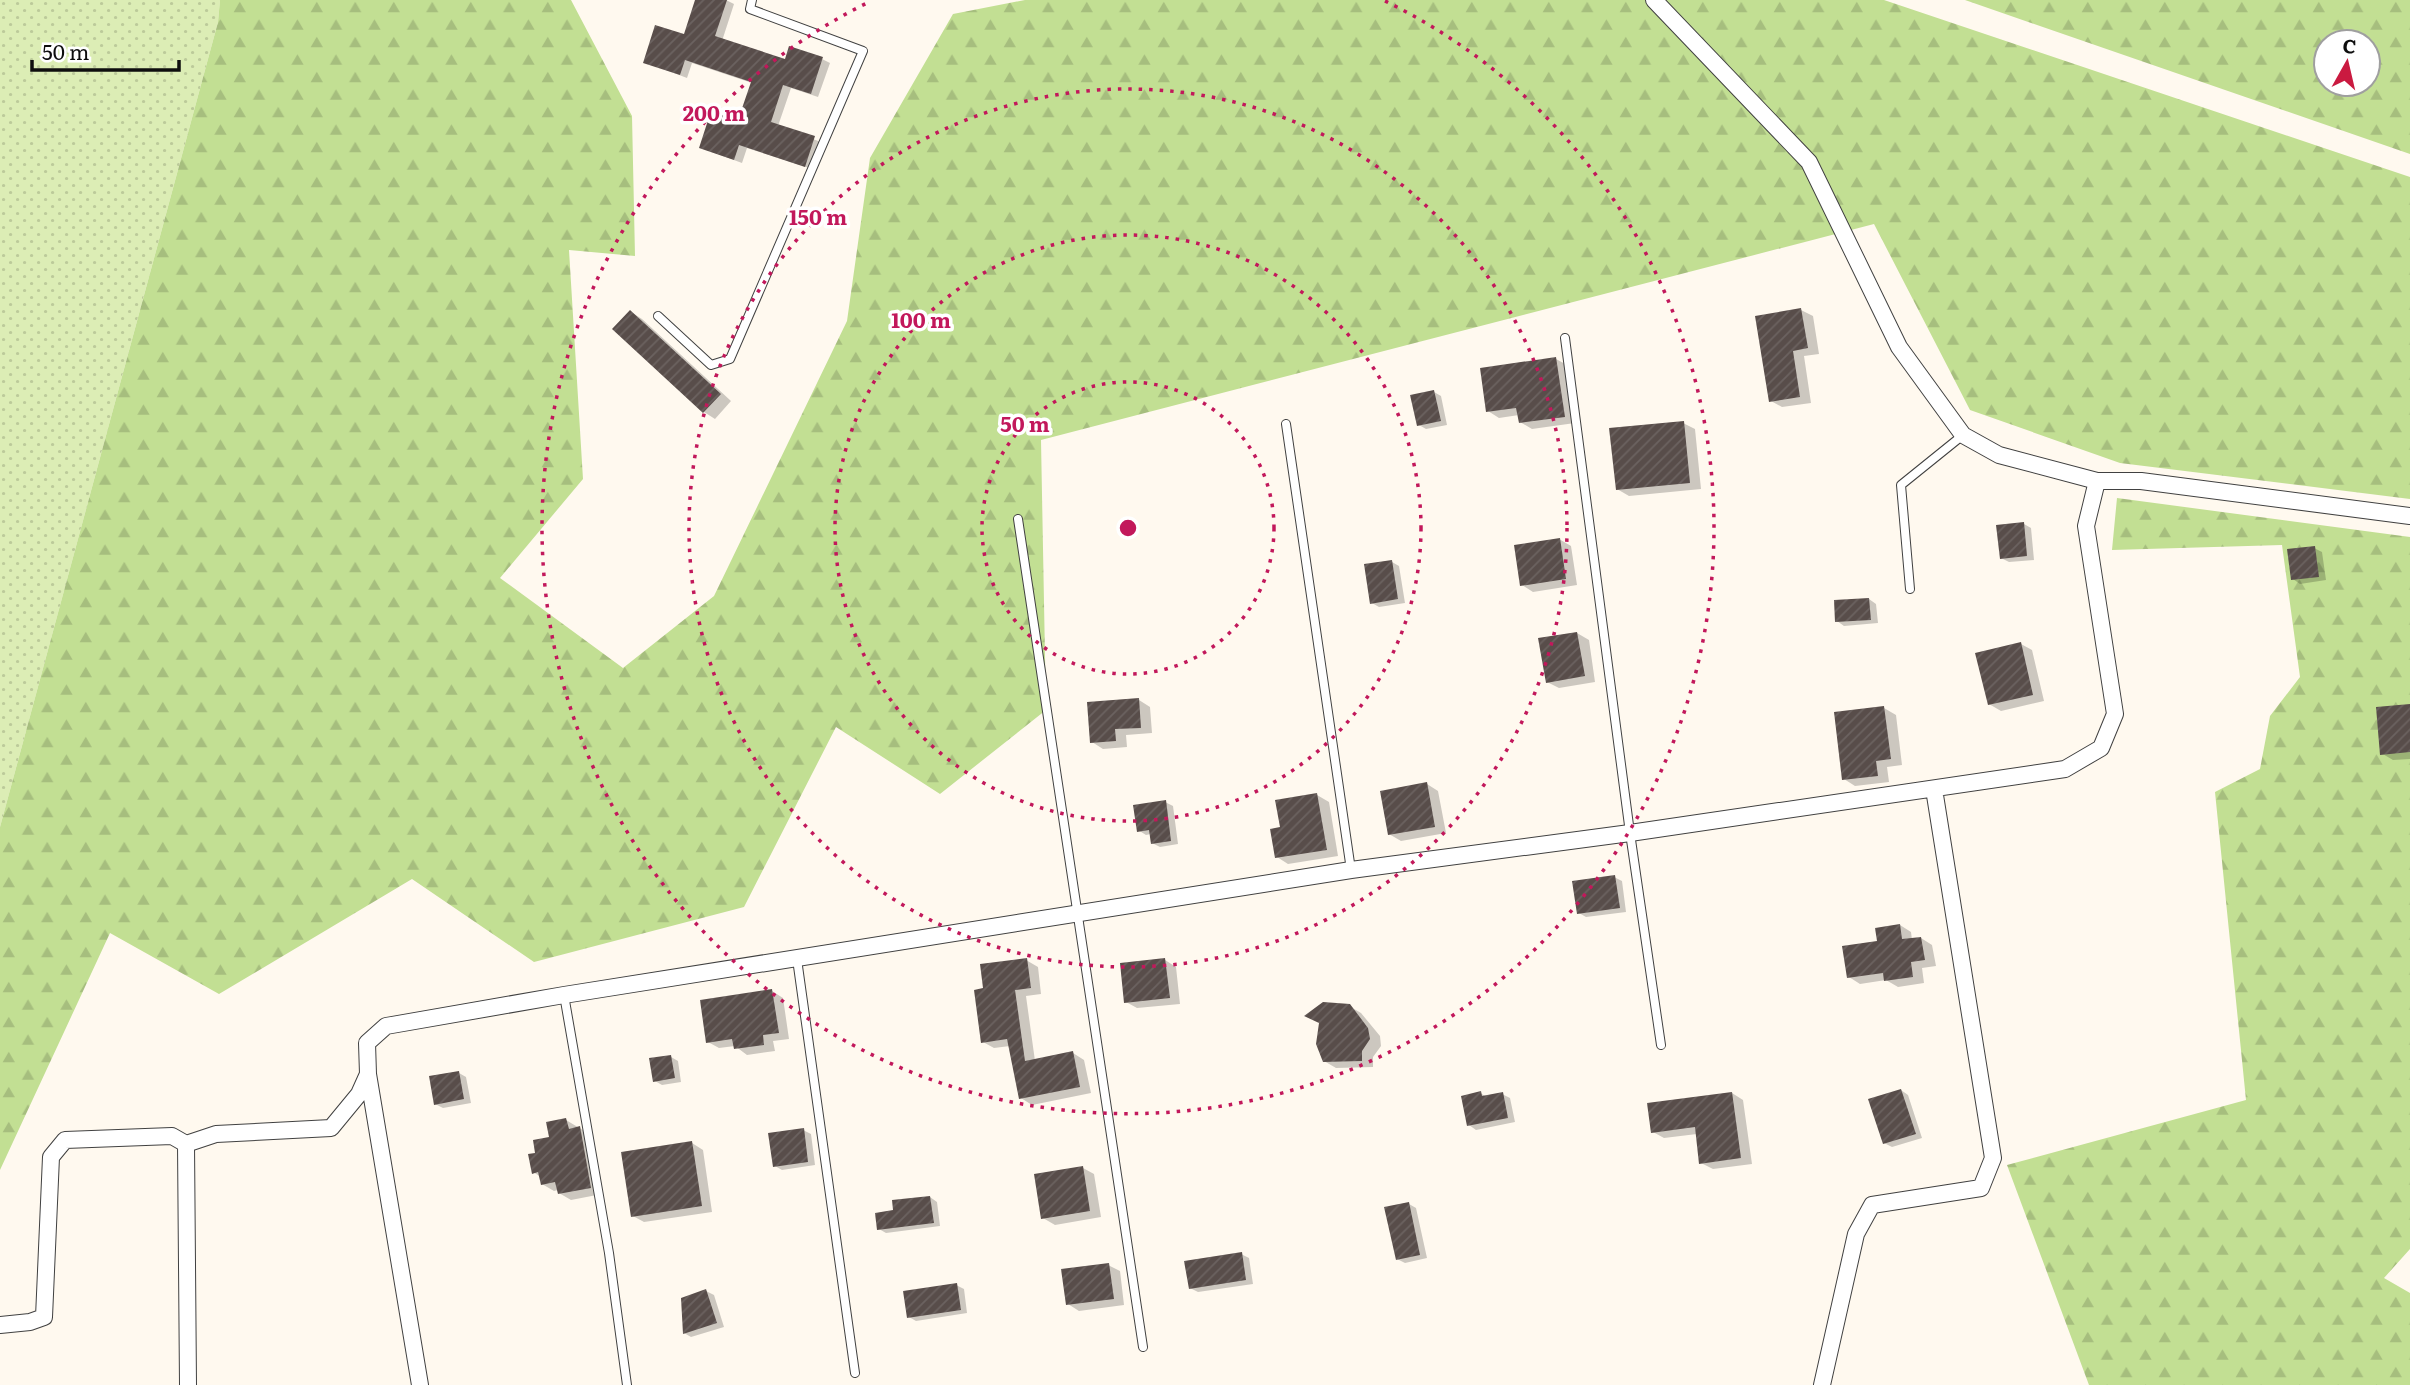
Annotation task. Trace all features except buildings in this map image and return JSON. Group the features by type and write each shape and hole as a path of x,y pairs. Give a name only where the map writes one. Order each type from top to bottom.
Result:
{"street":[{"path":"1654,0 1809,162 1899,347 1963,435 1999,455 2097,481 2141,481 2410,516"},
{"path":"420,1385 368,1074 367,1043 386,1026 564,995 1352,870 1630,833 2065,769 2101,748 2115,715 2086,526 2097,481"},
{"path":"1822,1385 1856,1234 1872,1205 1980,1188 1993,1157 1934,789"},
{"path":"0,1325 30,1322 44,1317 51,1157 65,1140 172,1136 186,1144 216,1134 331,1128 359,1094 368,1074"},
{"path":"186,1144 188,1385"}],"lane":[{"path":"659,316 712,365 730,359 863,51 750,9 752,0"},
{"path":"1565,338 1630,833 1661,1045"},
{"path":"1286,424 1352,870"},
{"path":"1910,589 1901,485 1963,435"},
{"path":"1018,519 1143,1347"},
{"path":"797,959 855,1373"},
{"path":"564,995 609,1253 627,1385"}],"green space":[{"path":"0,0 220,0 218,22 0,827"},
{"path":"220,0 571,0 632,116 635,256 569,250 583,479 500,578 623,668 714,596 847,321 870,158 953,14 1025,0 1884,0 2410,177 2410,499 2120,463 1970,410 1874,224 1041,440 1046,710 940,794 836,727 744,907 534,962 412,879 219,994 110,933 0,1170 0,827 218,22"},
{"path":"1965,0 2410,0 2410,154"},
{"path":"2117,498 2410,537 2410,1249 2384,1278 2410,1293 2410,1385 2089,1385 2007,1165 2246,1100 2215,792 2260,769 2270,716 2300,677 2282,545 2112,550"}]}
